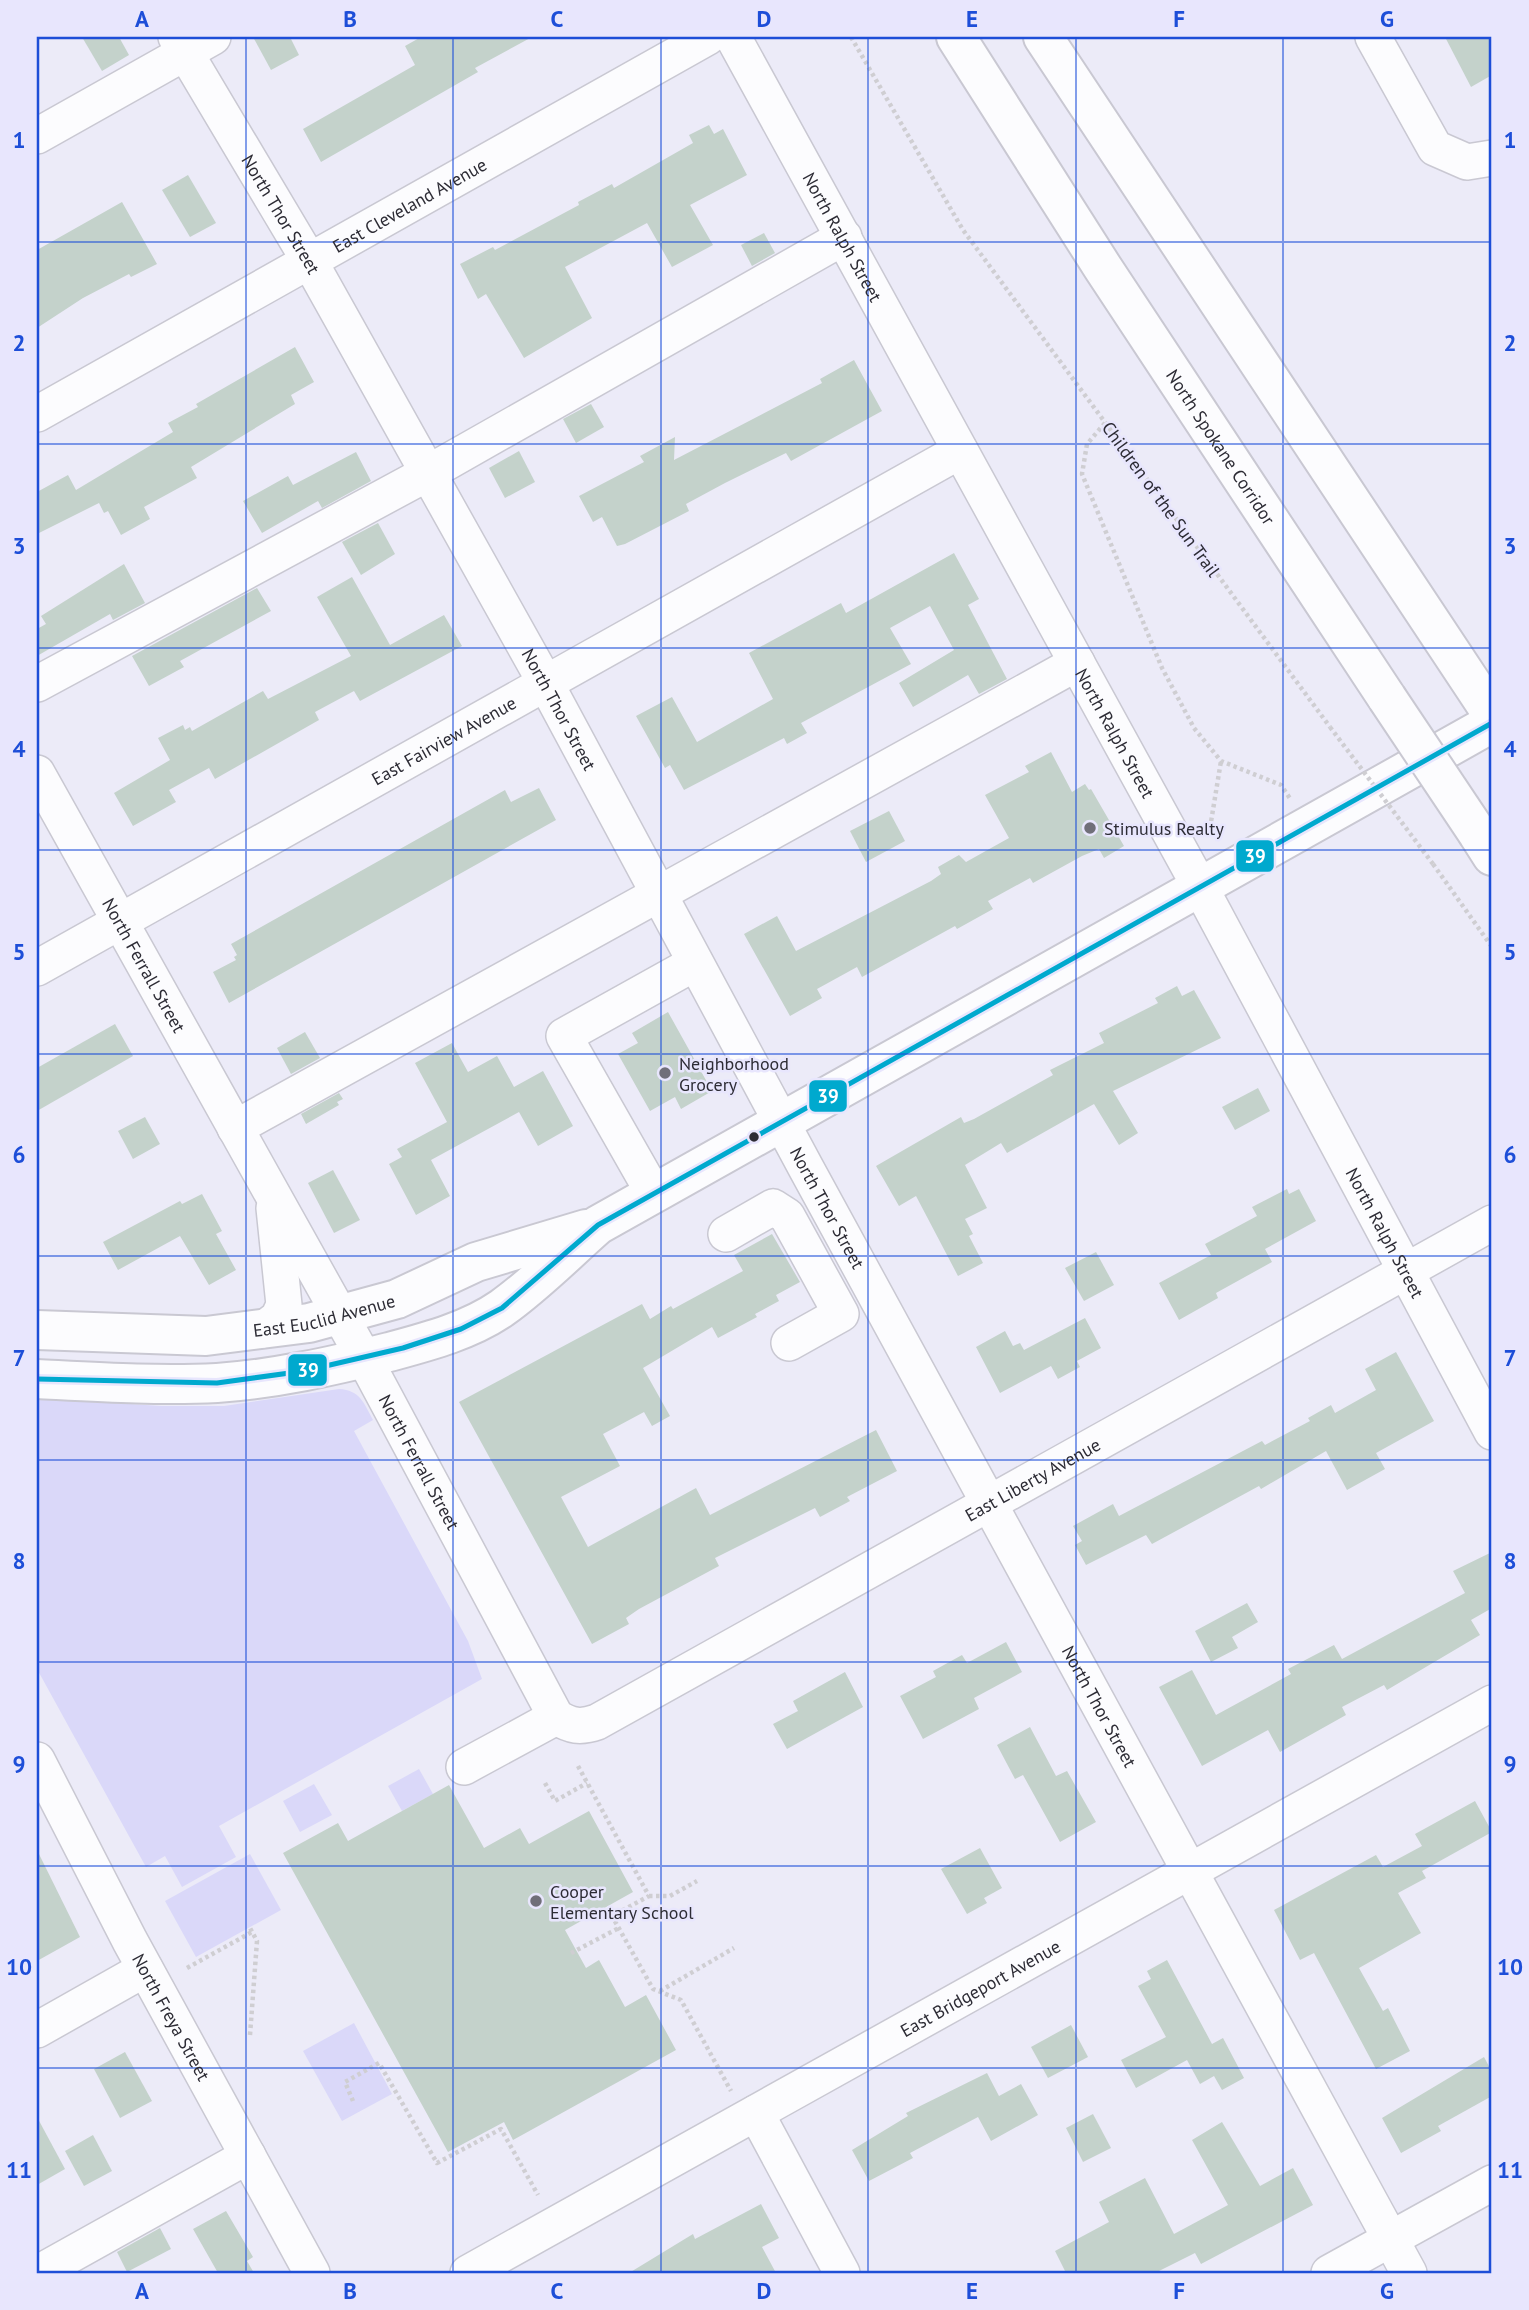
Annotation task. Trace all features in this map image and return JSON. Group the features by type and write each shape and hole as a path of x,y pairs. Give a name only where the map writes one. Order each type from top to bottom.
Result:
{"main road":[{"name":"North Spokane Corridor","path":"956,37 1080,233 1485,845"},
{"path":"1044,37 1492,714"},
{"name":"East Euclid Avenue","path":"37,1330 206,1336 262,1330 340,1315 397,1299 476,1262 598,1225 1492,723"},
{"name":"East Euclid Avenue","path":"37,1380 217,1383 364,1358 426,1342 501,1309 598,1225"}],"street":[{"name":"East Cleveland Avenue","path":"37,414 708,37"},
{"name":"North Ralph Street","path":"733,37 1200,887 1492,1432"},
{"path":"1373,37 1435,148 1479,160"},
{"name":"North Thor Street","path":"191,42 310,262 545,682 781,1123 1409,2273"},
{"path":"37,136 191,42"},
{"path":"37,684 428,473 844,237"},
{"name":"East Fairview Avenue","path":"37,968 960,451"},
{"path":"235,1128 1077,663"},
{"name":"North Ferrall Street","path":"37,773 364,1358 563,1721"},
{"path":"654,1195 564,1036 695,962"},
{"name":"North Ferrall Street","path":"262,1330 278,1318 284,1305 272,1194"},
{"path":"787,1216 822,1197"},
{"path":"726,1234 773,1207 787,1216 841,1314 789,1343"},
{"name":"East Liberty Avenue","path":"464,1767 563,1721 584,1726 597,1722 1492,1223"},
{"name":"East Bridgeport Avenue","path":"468,2273 743,2102 1189,1871 1492,1703"},
{"name":"North Freya Street","path":"41,1777 312,2273"},
{"path":"37,2029 145,1969"},
{"path":"743,2102 842,2273"},
{"path":"38,2273 248,2156"},
{"path":"1329,2273 1492,2183"}],"path":[{"name":"Children of the Sun Trail","path":"851,37 964,230 1492,947"},
{"path":"1105,423 1087,444 1082,474 1162,668 1195,728 1222,761 1281,785 1310,825"},
{"path":"1210,828 1222,761"},
{"path":"578,1766 649,1896"},
{"path":"545,1783 555,1801 587,1783"},
{"path":"697,1881 670,1896 649,1896 612,1916 653,1989 681,2000 743,2102"},
{"path":"571,1953 619,1928"},
{"path":"187,1968 251,1930 257,1941 250,2035"},
{"path":"659,1992 734,1948"},
{"path":"353,2101 345,2082 379,2063 437,2163 501,2129 538,2195"}],"shaded area":[{"path":"339,1389 357,1395 373,1420 354,1431 468,1641 482,1679 219,1826 236,1857 182,1887 165,1856 146,1867 37,1669 37,1398 161,1406 224,1406"},
{"path":"419,1769 433,1794 402,1811 388,1786"},
{"path":"314,1784 332,1815 300,1832 283,1801"},
{"path":"250,1854 281,1910 196,1957 165,1901"},
{"path":"354,2023 392,2094 342,2121 303,2051"}],"building":[{"path":"82,37 119,37 129,55 102,71"},
{"path":"253,37 290,37 299,55 271,70"},
{"path":"421,37 532,37 475,68 478,72 321,162 303,129 415,65 405,46"},
{"path":"1445,37 1492,37 1492,75 1471,87"},
{"path":"709,125 714,134 723,129 747,175 690,205 713,245 672,267 647,223 565,267 592,318 524,358 486,294 478,299 460,264 493,247 495,250 612,184 614,188 693,143 689,135"},
{"path":"188,175 216,223 190,237 162,190"},
{"path":"122,202 157,264 131,277 129,274 83,298 37,328 37,250"},
{"path":"764,233 775,253 752,266 741,245"},
{"path":"295,347 314,382 291,395 295,404 191,467 197,478 144,507 150,519 121,535 108,511 104,513 99,503 37,534 37,492 68,475 76,490 173,432 168,423 198,407 196,404"},
{"path":"854,360 882,411 791,461 786,453 725,483 686,504 689,511 625,544 617,546 602,517 593,522 579,496 644,462 640,456 675,437 674,460 822,383 820,379"},
{"path":"591,404 604,427 576,443 563,419"},
{"path":"519,451 535,482 505,498 489,468"},
{"path":"356,452 371,481 322,508 318,501 262,533 243,501 288,476 293,485"},
{"path":"378,523 395,554 361,575 342,542"},
{"path":"954,553 979,599 968,605 1007,679 979,694 968,675 913,707 899,683 954,650 930,606 890,628 911,664 801,723 807,733 787,744 784,738 684,790 670,765 665,768 636,716 672,697 697,742 773,699 749,653 841,603 846,613"},
{"path":"124,564 145,603 113,620 110,614 37,656 37,629 46,624 41,616"},
{"path":"352,577 390,645 444,615 462,646 360,701 354,691 315,712 319,720 215,779 209,768 169,790 176,802 133,826 114,793 170,760 158,738 183,725 185,730 190,727 192,731 263,691 268,699 351,656 317,597"},
{"path":"257,588 271,611 180,661 184,667 149,686 132,656"},
{"path":"1051,752 1072,792 1085,784 1091,789 1124,846 1104,858 1099,849 1033,883 1030,878 988,901 993,909 957,929 955,926 862,977 857,967 817,989 822,998 790,1016 744,934 777,916 796,951 931,881 941,874 938,867 959,855 966,862 1009,838 985,795 1029,772 1025,766"},
{"path":"539,788 556,820 229,1003 213,972 236,960 234,957 237,955 231,944 505,790 511,802"},
{"path":"889,811 905,841 866,862 850,831"},
{"path":"1177,986 1182,996 1194,990 1221,1038 1113,1091 1138,1133 1119,1145 1094,1104 1007,1153 1001,1143 965,1165 987,1208 965,1219 973,1234 969,1236 983,1263 958,1276 916,1196 899,1206 876,1166 961,1117 964,1123 974,1119 1053,1075 1050,1070 1104,1043 1099,1033 1158,1003 1155,998"},
{"name":"Neighborhood Grocery","path":"668,1012 712,1091 681,1109 675,1097 650,1111 618,1054 638,1043 632,1033"},
{"path":"115,1024 133,1056 37,1111 37,1068"},
{"path":"305,1032 320,1058 291,1074 277,1048"},
{"path":"452,1043 468,1072 497,1056 514,1087 543,1071 573,1126 538,1146 519,1112 431,1160 450,1196 416,1215 389,1164 402,1157 397,1149 447,1122 415,1063"},
{"path":"1258,1088 1270,1111 1235,1130 1222,1107"},
{"path":"339,1093 343,1099 337,1102 339,1105 306,1124 301,1114"},
{"path":"145,1117 160,1144 133,1159 118,1131"},
{"path":"333,1170 360,1220 334,1233 308,1183"},
{"path":"1287,1189 1289,1194 1299,1189 1316,1221 1265,1249 1272,1262 1216,1293 1218,1298 1179,1320 1159,1283 1211,1255 1205,1244 1257,1216 1252,1207"},
{"path":"202,1194 222,1231 216,1234 236,1270 209,1285 180,1236 118,1270 103,1242 180,1201 182,1204"},
{"path":"772,1234 800,1282 776,1295 779,1301 755,1314 757,1317 718,1338 712,1327 643,1368 670,1416 652,1426 644,1412 603,1434 620,1466 561,1497 588,1547 696,1488 710,1515 876,1430 897,1471 847,1497 850,1501 820,1517 815,1508 715,1558 719,1566 639,1609 626,1618 629,1624 592,1644 459,1402 642,1304 650,1319 671,1306 673,1309 743,1271 734,1255"},
{"path":"1096,1252 1114,1285 1084,1301 1065,1268"},
{"path":"1085,1318 1101,1348 1077,1361 1080,1367 1058,1379 1051,1366 1000,1393 976,1347 1005,1331 1013,1346 1020,1343 1024,1350"},
{"path":"1396,1352 1434,1421 1376,1453 1385,1469 1347,1490 1326,1451 1261,1489 1259,1486 1152,1544 1146,1535 1086,1565 1075,1545 1082,1541 1073,1526 1113,1504 1119,1516 1262,1441 1265,1445 1310,1421 1308,1418 1331,1405 1335,1413 1376,1390 1365,1369"},
{"path":"1492,1552 1492,1608 1471,1620 1480,1635 1387,1690 1384,1685 1342,1707 1346,1715 1280,1752 1268,1730 1202,1766 1159,1687 1192,1670 1216,1715 1291,1674 1288,1669 1334,1645 1342,1659 1465,1593 1453,1571"},
{"path":"1247,1603 1258,1622 1232,1637 1238,1648 1211,1662 1195,1631"},
{"path":"1006,1642 1022,1672 974,1698 979,1709 923,1739 900,1696 936,1677 933,1671 962,1655 967,1663"},
{"path":"845,1672 863,1707 787,1749 773,1724 798,1711 793,1701"},
{"path":"1030,1727 1056,1776 1067,1771 1096,1822 1060,1842 1023,1775 1015,1779 997,1745"},
{"name":"Cooper Elementary School","path":"449,1785 484,1848 520,1828 529,1844 589,1811 633,1892 565,1930 586,1968 599,1960 625,2007 646,1995 676,2050 513,2140 504,2122 448,2152 283,1853 338,1823 348,1841"},
{"path":"1475,1801 1492,1832 1422,1871 1426,1878 1398,1893 1421,1933 1359,1968 1383,2011 1388,2008 1410,2051 1376,2069 1314,1953 1300,1960 1274,1910 1376,1855 1383,1867 1422,1846 1415,1834"},
{"path":"980,1848 1002,1888 984,1898 987,1903 967,1914 941,1869"},
{"path":"37,1850 80,1937 37,1961"},
{"path":"1167,1960 1212,2044 1223,2038 1244,2078 1222,2090 1214,2076 1200,2084 1187,2060 1136,2088 1121,2060 1166,2037 1138,1986 1151,1979 1147,1971"},
{"path":"1071,2025 1088,2057 1048,2078 1031,2047"},
{"path":"125,2052 152,2101 120,2118 94,2069"},
{"path":"1484,2057 1492,2072 1492,2096 1438,2126 1441,2131 1401,2153 1382,2118"},
{"path":"987,2073 999,2096 1021,2084 1038,2115 991,2141 978,2117 910,2153 913,2158 869,2181 852,2150 908,2116 906,2113"},
{"path":"1093,2114 1111,2148 1083,2162 1066,2128"},
{"path":"37,2117 65,2169 37,2185"},
{"path":"1222,2122 1260,2186 1293,2168 1313,2205 1201,2264 1195,2253 1155,2273 1066,2273 1055,2251 1109,2222 1099,2202 1145,2178 1174,2234 1228,2205 1192,2140"},
{"path":"93,2135 112,2171 84,2186 65,2151"},
{"path":"761,2204 779,2238 762,2247 776,2273 629,2273 693,2234 695,2239"},
{"path":"226,2211 253,2257 247,2261 254,2273 218,2273 193,2229"},
{"path":"160,2228 171,2249 127,2272 117,2252"}],"transit line":[{"name":"39","path":"37,1379 217,1383 304,1371 403,1348 461,1329 502,1308 598,1225 1492,723"}],"place":[{"name":"Stimulus Realty","path":"1090,828"},
{"name":"Neighborhood Grocery","path":"665,1073"},
{"name":"Cooper Elementary School","path":"536,1901"}]}
